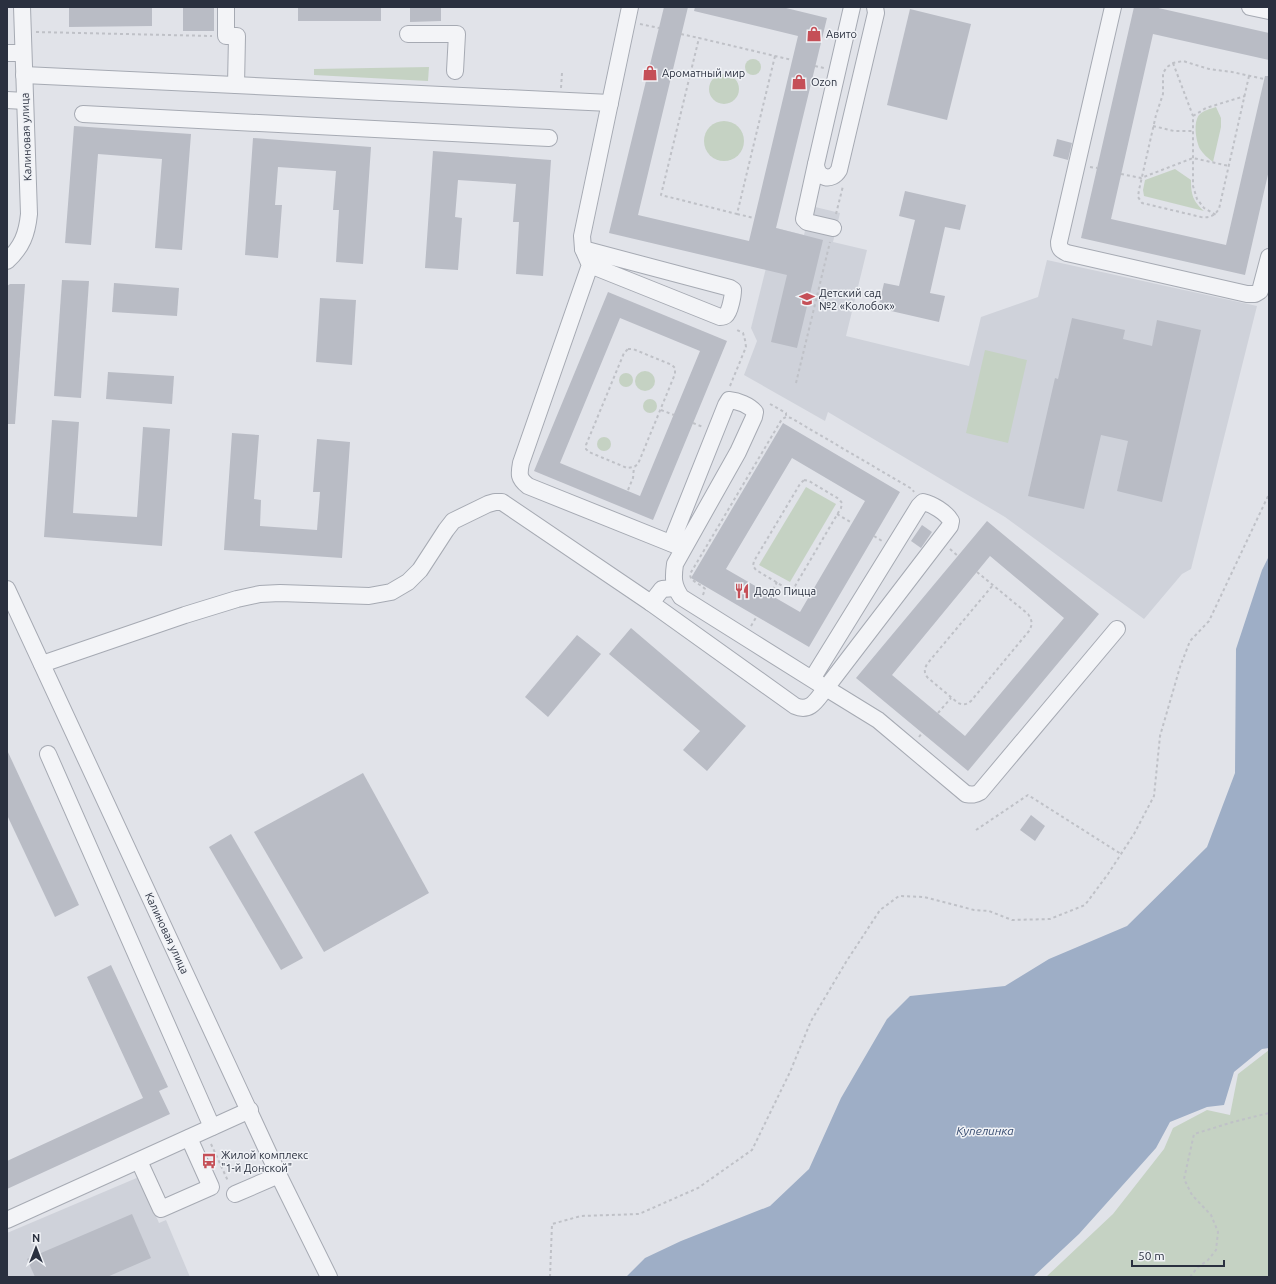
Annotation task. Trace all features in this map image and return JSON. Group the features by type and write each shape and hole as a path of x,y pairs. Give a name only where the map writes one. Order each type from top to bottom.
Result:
{"street":[{"name":"Калиновая улица","path":"7,261 16,252 23,240 28,220 22,7"},
{"path":"226,7 226,36 237,36 236,85"},
{"path":"833,228 807,222 804,219 852,7"},
{"path":"816,164 816,170 820,175 825,177 837,175 876,13 875,7"},
{"path":"1113,7 1059,246 1061,250 1067,253 1248,294 1255,294 1260,291 1269,257"},
{"path":"1250,7 1269,11"},
{"path":"628,14 582,236 583,249 590,265 521,463 520,476 522,481 528,486 677,546"},
{"path":"408,34 457,34 455,71"},
{"path":"7,53 23,53"},
{"path":"24,75 610,103"},
{"path":"7,100 25,101"},
{"path":"83,114 549,138"},
{"path":"583,249 730,288 733,290 733,295 727,314 724,317 720,317 590,265"},
{"path":"677,546 738,452 754,417 755,412 752,408 736,401 729,400 726,405 677,546 673,575 675,588 681,597 878,720 966,794 976,794 980,792 1117,629"},
{"path":"42,664 185,614 260,594 280,593 369,596 391,592 408,582 420,570 453,521 461,516 496,502 502,502 651,603 796,706 801,709 808,708 813,705 950,526 951,521 949,517 929,504 923,502 919,506 812,679"},
{"path":"651,603 662,589 675,588"},
{"name":"Калиновая улица","path":"7,589 279,1175 329,1277"},
{"path":"48,754 212,1127"},
{"path":"7,1220 250,1110"},
{"path":"138,1161 161,1209 211,1187 189,1138"},
{"path":"234,1194 279,1175"}],"path":[{"path":"628,14 659,28"},
{"path":"31,32 226,36"},
{"path":"681,34 792,60"},
{"path":"699,38 661,195 754,218"},
{"path":"737,214 775,56"},
{"path":"1250,76 1219,209 1216,214 1209,218 1201,217 1142,203 1138,197 1141,178 1153,126 1163,94 1163,73 1167,67 1173,63 1183,61 1209,69 1232,72 1264,79"},
{"path":"1173,63 1193,116 1193,186 1197,199 1204,208 1216,214"},
{"path":"561,92 562,73"},
{"path":"1193,116 1206,108 1245,96"},
{"path":"1153,126 1174,131 1193,131"},
{"path":"1121,174 1141,178 1193,158 1229,166"},
{"path":"796,383 844,184"},
{"path":"729,400 727,393 746,347 746,340 743,333 735,329"},
{"path":"628,490 633,478 634,468 638,464 676,374 675,368 672,365 633,349 628,349 624,352 586,445 586,449 589,452 627,468 634,468"},
{"path":"770,404 786,413 786,417"},
{"path":"660,410 674,415"},
{"path":"700,600 705,592 705,589 691,580 690,574 782,419 786,417 791,418 912,489 914,492"},
{"path":"755,451 761,454"},
{"path":"804,480 810,481 839,499 842,503 842,508 838,514 795,586 791,589 786,588 756,570 753,566 754,561 800,484 804,480"},
{"path":"550,1277 552,1224 581,1216 639,1214 698,1188 752,1150 790,1072 811,1022 846,962 880,910 899,896 924,898 974,910 990,911 1012,920 1050,919 1085,905 1134,834 1154,796 1160,736 1180,667 1190,641 1209,621 1269,494"},
{"path":"838,514 852,523"},
{"path":"874,536 886,543"},
{"path":"977,572 993,585 1028,614 1032,620 1032,626 971,701 962,705 928,678 924,669 993,585"},
{"path":"770,595 777,582"},
{"path":"938,713 952,698"},
{"path":"976,830 1028,795 1121,854"},
{"path":"1190,1277 1197,1268 1208,1260 1216,1250 1218,1232 1211,1215 1192,1195 1184,1179 1194,1134 1269,1113"},
{"path":"189,1138 209,1139 234,1194"}],"shaded area":[{"path":"811,206 840,213 833,242 867,250 846,336 969,366 981,317 1038,297 1047,260 1257,306 1191,569 1182,574 1144,619 1005,517 828,412 825,421 744,375 757,341 751,328 776,228 804,235"},
{"path":"139,1177 159,1223 166,1220 190,1277 7,1277 7,1233"}],"green space":[{"path":"753,59 759,61 761,67 759,73 753,75 747,73 745,67 747,61"},
{"path":"429,67 428,81 314,75 314,69"},
{"path":"724,74 730,75 738,83 738,95 730,103 724,104 718,103 710,95 709,89 710,83 718,75"},
{"path":"1216,107 1221,118 1221,127 1213,162 1200,149 1196,137 1196,123 1199,115"},
{"path":"724,121 732,123 738,127 742,133 744,141 742,149 738,155 732,159 724,161 716,159 710,155 706,149 704,141 706,133 710,127 716,123"},
{"path":"1175,169 1191,180 1193,197 1204,211 1144,196 1143,190 1145,180"},
{"path":"985,350 1027,360 1008,443 966,433"},
{"path":"641,371 649,371 655,377 655,385 649,391 641,391 635,385 635,377"},
{"path":"623,373 629,373 633,377 633,383 629,387 623,387 619,383 619,377"},
{"path":"647,399 653,399 657,403 657,409 653,413 647,413 643,409 643,403"},
{"path":"601,437 607,437 611,441 611,447 607,451 601,451 597,447 597,441"},
{"path":"806,487 836,504 790,582 759,565"},
{"path":"1269,1050 1269,1277 1046,1277 1113,1214 1164,1149 1173,1128 1207,1110 1230,1115 1238,1074"}],"water":[{"name":"Купелинка","path":"1269,556 1269,1048 1262,1049 1234,1072 1224,1105 1207,1107 1170,1122 1156,1148 1079,1234 1033,1277 626,1277 645,1258 681,1241 770,1206 809,1169 841,1098 887,1019 910,996 1005,986 1049,959 1127,926 1207,847 1235,773 1236,649 1262,570"}],"building":[{"path":"69,7 152,7 152,26 69,27"},
{"path":"183,7 214,7 214,31 183,31"},
{"path":"298,7 381,7 381,21 298,21"},
{"path":"410,7 441,7 441,21 410,22"},
{"path":"664,7 688,7 638,215 749,241 798,36 694,11 695,7 782,7 827,18 776,228 823,240 797,348 771,342 787,275 609,233"},
{"path":"1134,7 1154,7 1269,33 1269,60 1153,34 1111,219 1226,245 1265,76 1269,76 1269,170 1245,275 1081,238"},
{"path":"910,9 971,24 947,120 887,105"},
{"path":"74,126 191,134 182,250 155,248 162,159 98,154 91,245 65,243"},
{"path":"253,138 371,147 363,264 336,262 339,210 333,210 336,171 278,167 275,205 282,205 278,258 245,255"},
{"path":"1057,139 1072,143 1068,160 1053,156"},
{"path":"433,151 551,160 543,276 516,274 519,222 513,222 516,184 458,180 455,217 462,218 458,270 425,268"},
{"path":"905,191 966,205 960,230 945,227 930,293 945,296 939,322 878,308 884,283 899,286 915,220 899,216"},
{"path":"62,280 89,281 81,398 54,396"},
{"path":"114,283 179,288 177,316 112,312"},
{"path":"10,284 25,284 15,424 7,424 7,286"},
{"path":"608,292 727,341 653,520 534,471","holes":["620,318 700,351 640,496 560,463"]},
{"path":"320,298 356,300 352,365 316,362"},
{"path":"1072,318 1125,330 1123,339 1152,346 1157,320 1201,330 1162,502 1117,491 1128,441 1101,435 1084,509 1028,496 1055,378 1058,379"},
{"path":"108,372 174,376 172,404 106,399"},
{"path":"52,420 79,422 73,513 137,517 143,427 170,429 162,546 44,537"},
{"path":"783,423 900,492 809,647 691,578","holes":["792,458 865,501 800,612 726,569"]},
{"path":"232,433 259,435 254,499 261,500 260,526 317,530 320,492 313,492 317,439 350,442 342,558 224,550"},
{"path":"987,521 1099,614 968,771 856,678","holes":["990,556 1064,618 965,736 892,675"]},
{"path":"922,525 932,532 921,548 911,541"},
{"path":"631,628 746,726 707,771 683,750 700,731 609,654"},
{"path":"577,635 601,654 548,717 525,697"},
{"path":"7,750 79,905 55,917 7,815"},
{"path":"363,773 429,893 324,952 254,832"},
{"path":"1031,815 1045,826 1035,841 1020,830"},
{"path":"231,834 303,958 281,970 209,847"},
{"path":"111,965 168,1087 159,1091 170,1114 7,1189 7,1161 143,1098 87,977"},
{"path":"132,1214 151,1258 107,1277 35,1277 27,1259"}],"place":[{"name":"Авито","path":"814,34"},
{"name":"Ароматный мир","path":"650,73"},
{"name":"Ozon","path":"799,82"},
{"name":"Детский сад №2 «Колобок»","path":"807,299"},
{"name":"Додо Пицца","path":"742,591"},
{"name":"Жилой комплекс \"1-й Донской\"","path":"209,1161"}]}
